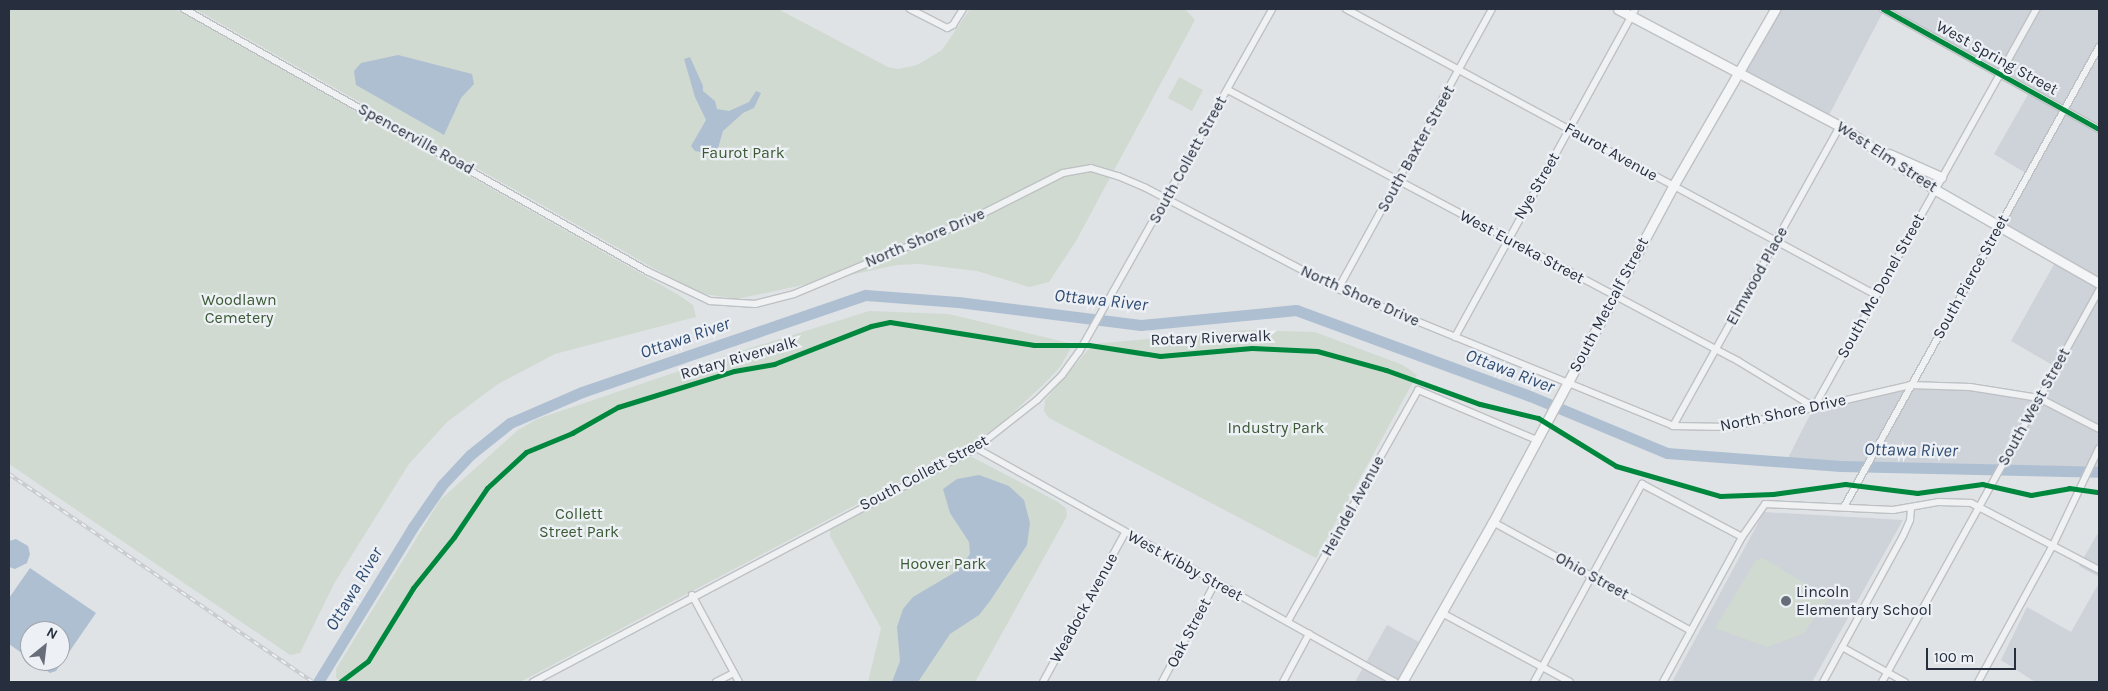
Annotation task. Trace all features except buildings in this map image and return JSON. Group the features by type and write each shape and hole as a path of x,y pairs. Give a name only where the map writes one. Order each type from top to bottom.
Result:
{"main road":[{"name":"West Elm Street","path":"1618,9 1633,12 1739,74 1840,126 1882,152 1934,189 2099,283"},
{"name":"South Metcalf Street","path":"1402,682 1537,440 1673,186 1775,9"},
{"path":"1882,152 1941,177"}],"street":[{"name":"Spencerville Road","path":"184,9 648,271"},
{"path":"910,9 938,24 952,27 963,9"},
{"name":"South Collett Street","path":"533,682 692,595 976,448 1037,400 1062,374 1079,352 1272,9"},
{"name":"Faurot Avenue","path":"1346,9 1876,295"},
{"name":"South Baxter Street","path":"1338,290 1399,182 1492,9"},
{"name":"West Spring Street","path":"1882,9 2099,130"},
{"name":"South Mc Donel Street","path":"1814,408 1934,189 2036,9"},
{"name":"Nye Street","path":"1455,337 1507,238 1570,129 1633,12"},
{"name":"South Pierce Street","path":"1844,507 2099,47"},
{"name":"West Eureka Street","path":"1228,90 1716,350 1814,408"},
{"name":"Elmwood Place","path":"1673,426 1840,126"},
{"name":"North Shore Drive","path":"648,271 710,301 755,304 794,294 946,232 1071,170 1091,168 1109,172 1166,200 1338,290 1673,426 1730,427 1910,385 1970,386 2039,398 2099,429"},
{"name":"South West Street","path":"1882,682 2099,290"},
{"name":"Heindel Avenue","path":"1288,622 1418,390 1537,440"},
{"name":"West Kibby Street","path":"976,448 1125,533 1395,682"},
{"path":"1978,682 2053,545 2099,448"},
{"path":"1534,682 1642,484 1742,537"},
{"path":"1662,682 1742,537 1765,504 1911,508 1951,502 1980,505 2099,570"},
{"path":"1823,682 1903,536 1910,520 1911,508"},
{"name":"Ohio Street","path":"1492,522 1691,631"},
{"name":"Weadock Avenue","path":"1043,682 1125,533"},
{"name":"Oak Street","path":"1162,682 1215,583"},
{"path":"692,595 739,682"},
{"path":"1442,613 1570,682"},
{"path":"1283,682 1309,634"},
{"path":"1842,648 1906,682"},
{"path":"716,682 734,673"}],"shaded area":[{"path":"1775,9 2099,9 2099,472 1786,462 1814,407 1884,390 1949,385 2039,398 2056,367 2011,341 2057,259 2000,227 2029,175 1994,154 2030,91 1884,10 1827,119 1739,74"},
{"name":"Lincoln Elementary School","path":"1764,512 1903,520 1812,682 1672,682"},
{"path":"2099,531 2099,577 2079,566"},
{"path":"2099,583 2099,682 2035,682 2001,660 2027,607 2071,632"},
{"path":"1387,625 1419,642 1397,682 1355,682"}],"green space":[{"name":"Woodlawn Cemetery","path":"9,9 175,9 677,294 693,305 696,317 555,354 498,384 447,422 409,464 335,582 300,653 290,655 9,464"},
{"name":"Faurot Park","path":"195,9 778,9 888,67 898,69 917,65 942,50 970,9 1185,9 1195,20 1076,241 1049,282 1029,287 977,271 919,264 897,265 737,299 705,294 680,283"},
{"path":"1179,77 1203,90 1192,111 1168,98"},
{"name":"Collett Street Park","path":"869,311 949,314 1073,344 1061,366 1046,382 1003,422 975,442 520,682 343,682 336,678 336,669 440,500 518,430 537,419 706,362"},
{"name":"Industry Park","path":"1246,330 1315,332 1403,365 1417,375 1316,558 1049,418 1044,411 1045,400 1093,344"},
{"name":"Hoover Park","path":"970,456 1058,502 1066,508 1067,516 975,682 868,682 881,628 830,536 830,528"},
{"path":"1763,558 1829,598 1803,634 1767,647 1715,628 1756,560"}],"water":[{"path":"398,55 472,74 474,84 461,98 444,135 356,85 354,71 361,63"},
{"path":"690,57 703,86 703,91 715,101 717,109 729,111 749,102 756,91 761,93 754,108 743,113 723,131 716,155 695,151 691,146 706,120 695,97 684,59"},
{"path":"979,475 1009,486 1024,500 1030,523 1027,545 979,615 950,634 918,682 892,682 900,661 897,627 903,609 913,597 957,571 970,554 969,542 950,513 943,489 957,479"},
{"path":"16,539 28,546 30,554 27,563 15,569 9,567 9,541"},
{"path":"30,568 96,613 70,651 70,621 20,621 20,652 9,644 9,598"}],"waterway":[{"name":"Ottawa River","path":"318,682 413,527 442,485 470,455 510,423 582,392 866,295 958,302 1141,325 1296,310 1530,396 1667,453 1841,466 2099,472"}],"railway":[{"path":"9,474 313,682"}],"cycle path":[{"path":"1883,9 2099,129"},
{"name":"Rotary Riverwalk","path":"340,682 368,661 413,588 454,537 487,488 526,452 572,433 618,407 734,371 774,364 871,326 890,322 1034,345 1089,345 1160,356 1252,348 1317,351 1386,370 1480,404 1538,418 1616,466 1720,496 1773,494 1845,484 1917,493 1982,484 2031,495 2069,488 2099,492"}],"place":[{"name":"Lincoln Elementary School","path":"1786,601"}]}
